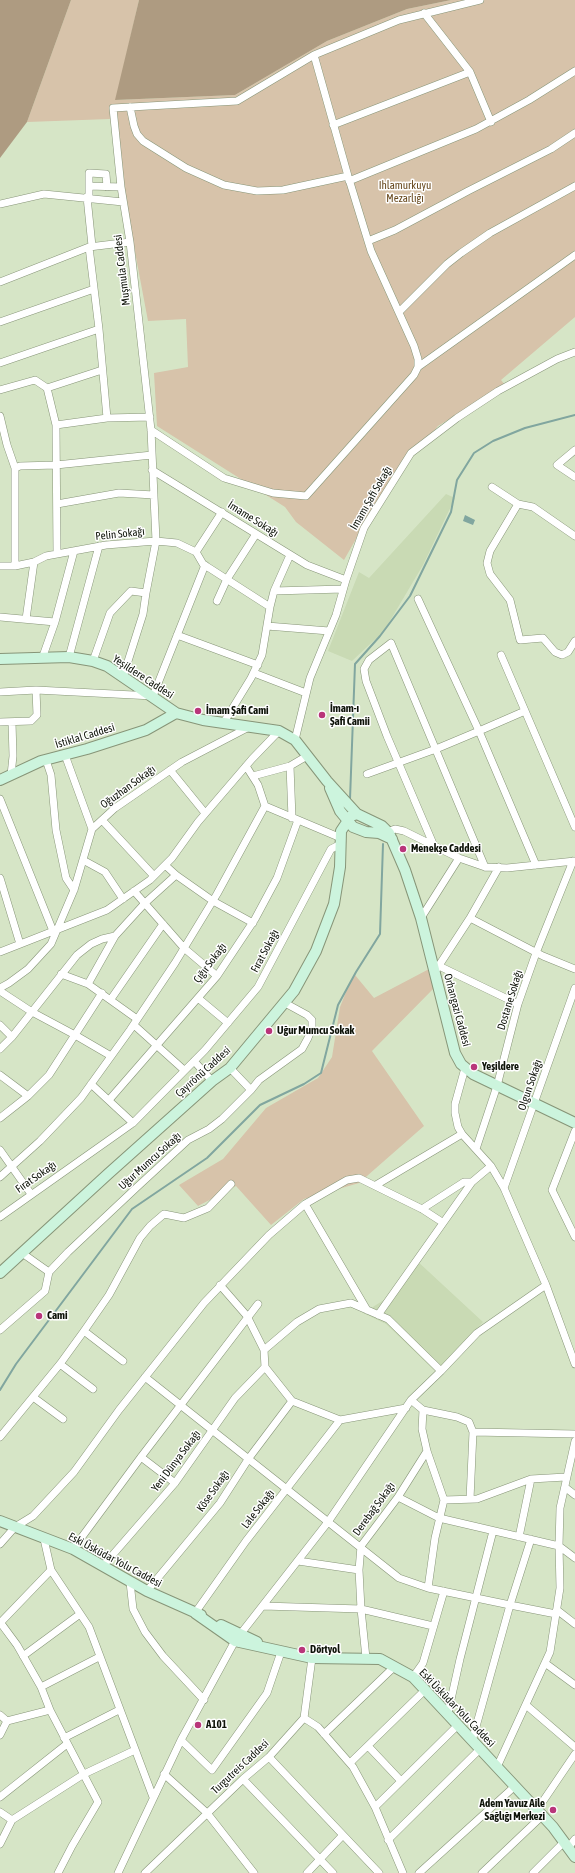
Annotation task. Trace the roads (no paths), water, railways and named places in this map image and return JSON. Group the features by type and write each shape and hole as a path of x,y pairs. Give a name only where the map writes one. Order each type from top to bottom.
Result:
{"street":[{"path":"480,0 399,20 314,55 237,101 130,107 134,126 143,141 186,168 224,185 257,192 283,190 348,178 491,122 575,70"},
{"path":"424,13 470,72 491,122"},
{"path":"151,430 224,478 273,493 306,496 414,376 418,367 418,359 414,346 368,241 348,178 314,55"},
{"path":"333,125 470,72"},
{"name":"Muşmula Caddesi","path":"130,107 113,108 121,188 130,242 151,430"},
{"path":"368,241 395,230 551,149 575,133"},
{"path":"107,187 106,174 89,173 88,197 94,289 107,418"},
{"path":"89,186 121,188"},
{"path":"399,312 447,264 461,253 490,233 575,186"},
{"path":"0,204 44,194 88,197 123,202"},
{"path":"0,281 91,246 130,242"},
{"path":"418,367 575,255"},
{"path":"0,322 94,289"},
{"path":"0,362 98,329"},
{"name":"İmamı Şafi Sokağı","path":"295,740 310,678 329,631 364,528 411,453 457,418 498,391 557,359 575,352"},
{"path":"47,388 102,370"},
{"path":"0,390 35,380 47,388 56,425 57,554"},
{"path":"0,416 7,446 15,468 15,566"},
{"path":"56,425 107,418 150,417"},
{"name":"Pelin Sokağı","path":"0,566 15,566 34,562 46,556 99,546 156,542 151,430"},
{"path":"575,450 557,465 575,477"},
{"path":"15,468 20,466 56,465 152,455"},
{"name":"İmame Sokağı","path":"152,470 307,565 346,580"},
{"path":"492,488 518,504 533,507 575,536"},
{"path":"57,504 119,493 154,495"},
{"path":"518,504 490,551 488,563 493,579 510,600 520,640 543,638 555,652 562,654 568,652 575,641"},
{"path":"196,552 222,512"},
{"path":"217,601 227,579 256,534"},
{"path":"123,677 144,614 146,593 156,542 177,543 196,552 205,565 270,607"},
{"path":"69,657 99,546"},
{"path":"43,656 55,622 74,551"},
{"path":"224,722 254,673 262,655 274,591 290,555"},
{"path":"26,619 34,562"},
{"path":"0,692 36,690 153,696 205,565"},
{"path":"274,591 343,589"},
{"path":"93,661 110,613 131,591 146,593"},
{"path":"418,599 479,731 536,864"},
{"path":"0,617 55,622"},
{"path":"267,626 329,631"},
{"path":"177,635 258,665"},
{"path":"434,846 398,762 366,681 364,669 369,660 391,643 485,867"},
{"name":"Yeşildere Caddesi","path":"0,659 43,656 69,657 93,661 107,666 176,713"},
{"path":"501,656 575,827"},
{"path":"254,673 306,693"},
{"path":"0,722 31,721 37,715 36,690"},
{"path":"367,774 436,749 525,711"},
{"path":"176,713 280,732 295,740 327,781 340,812 369,832 388,835 395,829 404,831 459,858 485,867 574,861"},
{"name":"İstiklal Caddesi","path":"0,780 46,760 146,730 176,713"},
{"path":"10,775 13,756 12,722"},
{"name":"Oğuzhan Sokağı","path":"92,829 115,808 182,762 251,726"},
{"path":"0,952 107,910 154,876 172,858 205,813 246,766 280,732"},
{"path":"0,988 28,969 51,944 55,930 74,890 92,829 65,755"},
{"path":"253,776 290,766 307,756"},
{"path":"46,760 51,775 56,830 66,878 74,890"},
{"path":"0,1177 12,1168 81,1098 136,1022 213,901 265,806 258,785 246,766"},
{"name":"Çığır Sokağı","path":"109,1100 217,976 253,923 277,878 295,819 290,766"},
{"path":"170,770 205,813"},
{"path":"0,800 55,930"},
{"path":"265,806 341,841 341,831 354,821 369,820 382,826 388,835"},
{"path":"102,820 154,876"},
{"path":"369,820 373,826 369,832"},
{"name":"Orhangazi Caddesi","path":"388,835 405,870 421,918 437,970 455,1052 465,1068 497,1086 575,1123"},
{"name":"Çayırönü Caddesi","path":"0,1273 212,1081 230,1068 285,1003 294,991 316,951 334,904 340,867 341,841"},
{"name":"Fırat Sokağı","path":"0,1217 133,1123 194,1061 258,987 331,849 341,841"},
{"path":"421,918 459,858"},
{"path":"83,860 105,872 123,899"},
{"name":"Dostane Sokağı","path":"476,1149 497,1086 518,1004 536,953 574,861"},
{"path":"164,865 213,901 253,923"},
{"path":"500,867 437,970 518,1004"},
{"path":"88,984 115,936 145,903 176,875"},
{"path":"0,878 20,944"},
{"path":"134,891 184,948 217,976"},
{"path":"470,918 536,953 575,969"},
{"path":"111,999 163,924"},
{"path":"0,1049 12,1037 77,955 91,944 102,939 115,936"},
{"path":"61,974 88,984 111,999 184,1070"},
{"name":"Olgun Sokağı","path":"504,1188 535,1105 575,988"},
{"path":"0,991 32,1012 75,1034 111,1056"},
{"path":"0,1118 28,1096 49,1075 102,993"},
{"path":"198,998 228,1023"},
{"name":"Uğur Mumcu Sokağı","path":"49,1272 68,1252 188,1140 209,1129 222,1119 259,1080 302,1049 312,1028 312,1020 308,1015 285,1003"},
{"path":"0,1025 12,1037"},
{"path":"194,1061 212,1081"},
{"path":"230,1068 251,1090"},
{"path":"465,1068 455,1104 456,1120 462,1134 491,1166 504,1188 546,1285 575,1364"},
{"path":"0,1075 28,1096"},
{"path":"91,1084 133,1123"},
{"path":"575,1130 552,1190 575,1237"},
{"path":"376,1185 462,1134"},
{"path":"0,1150 31,1194"},
{"path":"378,1315 442,1222 472,1182 491,1166"},
{"path":"0,1544 15,1527 33,1516 74,1472 119,1410 220,1285 269,1235 290,1215 305,1204 346,1180 356,1178 376,1185 422,1209 442,1222"},
{"path":"422,1209 464,1182 472,1182"},
{"path":"0,1437 60,1364 84,1331 109,1295 140,1238 150,1226 164,1214 184,1218 208,1208 231,1184"},
{"path":"305,1204 367,1310"},
{"path":"1,1326 45,1291 49,1272 22,1253"},
{"path":"220,1285 247,1316 264,1350 265,1367 292,1401 340,1420 406,1408"},
{"path":"118,1873 180,1740 238,1638 328,1522 411,1400 477,1333 546,1285"},
{"path":"264,1350 297,1322 319,1309 351,1303 388,1319 441,1371"},
{"path":"73,1550 180,1405 247,1316 258,1304"},
{"path":"84,1331 123,1361"},
{"path":"60,1364 93,1389"},
{"name":"Yeni Dünya Sokağı","path":"103,1566 175,1483 235,1398 265,1367"},
{"path":"146,1377 328,1522 361,1546 399,1578 428,1588 476,1599 556,1612 575,1624"},
{"path":"33,1397 63,1419"},
{"path":"411,1400 423,1410 457,1417 469,1422 472,1432 470,1500"},
{"name":"Köse Sokağı","path":"147,1592 220,1503 249,1458 292,1401"},
{"path":"423,1410 422,1429 427,1451 444,1500 439,1518 428,1588"},
{"name":"Lale Sokağı","path":"195,1613 246,1541 340,1420"},
{"path":"472,1432 575,1434"},
{"path":"496,1767 550,1652 560,1588 560,1508 566,1488 566,1477 575,1441"},
{"name":"Derebağ Sokağı","path":"366,1658 359,1570 361,1546 398,1497 427,1451"},
{"path":"141,1457 175,1483"},
{"path":"444,1500 477,1499 531,1479 566,1477"},
{"path":"519,1537 531,1479"},
{"path":"566,1488 575,1495"},
{"path":"398,1497 439,1518 559,1546 575,1558"},
{"name":"Eski Üsküdar Yolu Caddesi","path":"0,1521 73,1550 147,1592 195,1613 238,1638 281,1652 312,1658 380,1658 413,1677 515,1786 575,1857"},
{"path":"448,1713 460,1659 493,1531"},
{"path":"44,1539 51,1570 89,1627 99,1657 153,1797"},
{"path":"472,1741 510,1605 531,1539"},
{"path":"298,1561 359,1570"},
{"path":"51,1570 0,1622 23,1656 41,1687 50,1710 98,1802 58,1873"},
{"path":"130,1582 133,1609 145,1632 163,1656 204,1700"},
{"path":"413,1677 423,1663 444,1591"},
{"path":"264,1606 361,1609 434,1626"},
{"path":"23,1656 80,1614"},
{"path":"180,1740 212,1770 267,1694 281,1652"},
{"path":"41,1687 99,1657"},
{"path":"312,1658 304,1718 318,1727 350,1763 375,1807 402,1873"},
{"path":"544,1663 575,1685"},
{"path":"324,1734 394,1667"},
{"path":"350,1763 425,1690"},
{"path":"526,1705 575,1747"},
{"path":"0,1735 8,1721 50,1710"},
{"path":"0,1797 66,1741 119,1710"},
{"path":"0,1716 8,1721"},
{"name":"Turgutreis Caddesi","path":"144,1873 243,1779 269,1757 304,1718"},
{"path":"375,1807 458,1726"},
{"path":"368,1746 401,1781"},
{"path":"388,1840 480,1749"},
{"path":"0,1844 12,1820 84,1774 135,1750"},
{"path":"482,1873 539,1813 575,1754"},
{"path":"269,1757 379,1873"},
{"path":"164,1774 207,1813 254,1873"},
{"path":"243,1779 333,1873"},
{"path":"419,1873 515,1786"},
{"path":"0,1812 12,1820"},
{"path":"307,1873 343,1836"},
{"path":"533,1873 575,1839"}],"water":[{"path":"465,515 475,520 473,525 463,521"}],"waterway":[{"path":"350,799 355,664 380,636 410,596 451,512 457,480 474,453 493,441 525,428 575,415"},
{"path":"0,1390 16,1364 132,1209 207,1158 260,1105 304,1084 321,1073 338,1005 356,972 380,934 383,844"}],"place":[{"name":"İmam Şafi Cami","path":"198,711"},
{"name":"İmam-ı Şafi Camii","path":"322,715"},
{"name":"Menekşe Caddesi","path":"403,849"},
{"name":"Uğur Mumcu Sokak","path":"269,1031"},
{"name":"Yeşildere","path":"474,1067"},
{"name":"Cami","path":"39,1316"},
{"name":"Dörtyol","path":"302,1650"},
{"name":"A101","path":"198,1725"},
{"name":"Adem Yavuz Aile Sağlığı Merkezi","path":"553,1810"}],"park label":[{"name":"Ihlamurkuyu Mezarlığı","path":"405,192"}]}
